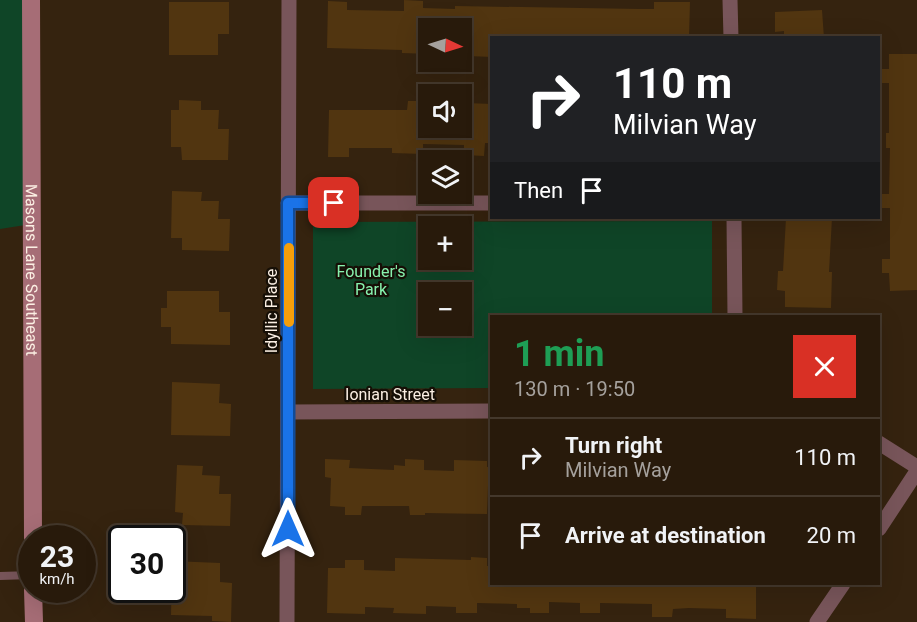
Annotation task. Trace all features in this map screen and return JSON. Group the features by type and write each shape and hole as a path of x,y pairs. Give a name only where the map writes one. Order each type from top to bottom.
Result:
{"street":[{"name":"Masons Lane Southeast","path":"31,0 33,525"},
{"name":"Idyllic Place","path":"287,622 289,0"},
{"path":"730,0 731,36"},
{"path":"288,203 490,202"},
{"path":"734,219 735,315"},
{"name":"Ionian Street","path":"288,412 490,411"},
{"path":"880,443 917,467"},
{"path":"880,527 917,471"},
{"path":"817,622 842,585"},
{"path":"33,603 34,622"}],"lane":[{"path":"0,576 18,575"}],"green space":[{"path":"0,0 30,0 32,224 0,229"},
{"name":"Founder's Park","path":"712,221 712,315 490,315 490,388 313,389 313,222 418,222 418,270 472,270 472,222"}],"building":[{"path":"404,0 423,1 423,8 455,9 455,6 654,9 654,2 690,2 689,36 490,36 490,57 472,56 472,18 418,18 418,54 402,53 402,50 327,48 328,1 347,2 347,10 404,11"},
{"path":"169,2 229,2 229,34 218,34 218,55 169,55"},
{"path":"822,10 824,36 784,36 784,31 775,32 775,12"},
{"path":"889,54 917,54 917,290 890,291 889,273 882,273 882,259 890,259 890,208 881,208 881,194 889,194 890,148 886,148 886,133 889,133 889,83 880,83 880,69 889,69"},
{"path":"179,100 201,101 201,110 219,110 218,129 229,129 228,160 182,160 181,147 171,147 171,110 179,110"},
{"path":"408,101 418,101 418,138 472,138 472,103 490,104 490,143 485,143 484,156 472,155 472,150 464,150 464,145 423,144 423,150 418,150 418,154 392,153 392,148 349,148 349,157 328,157 329,110 407,110"},
{"path":"172,191 202,192 201,201 219,201 218,219 230,219 229,251 182,250 182,238 171,238"},
{"path":"786,219 832,219 829,272 832,272 831,308 785,307 785,291 777,290 778,271 783,271"},
{"path":"167,291 219,291 219,312 230,312 230,345 171,344 171,327 161,327 161,308 167,308"},
{"path":"172,382 220,384 219,403 231,404 230,436 171,435"},
{"path":"325,459 350,460 349,468 394,470 394,465 405,466 405,459 424,460 424,470 454,471 454,460 487,461 487,467 490,467 490,486 488,486 487,514 425,513 425,515 410,515 409,506 362,506 361,515 345,515 345,507 330,506 331,478 325,477"},
{"path":"177,465 203,466 202,475 220,476 219,494 231,494 230,526 182,525 183,513 175,512"},
{"path":"471,557 487,558 487,566 490,566 490,585 756,585 756,619 726,618 726,609 689,608 673,609 672,617 652,617 652,604 600,603 600,613 580,613 580,603 549,602 549,613 530,613 530,608 517,608 517,604 477,603 477,613 456,613 456,607 426,606 426,614 393,613 394,608 365,607 365,614 327,613 328,568 345,568 345,560 364,560 364,570 395,571 395,558 471,560"},
{"path":"186,562 220,563 220,582 232,583 231,622 212,621 212,616 171,615 171,603 186,603"}],"slow traffic":[{"path":"289,248 289,322"}],"route":[{"path":"288,529 288,203 334,203"}]}
